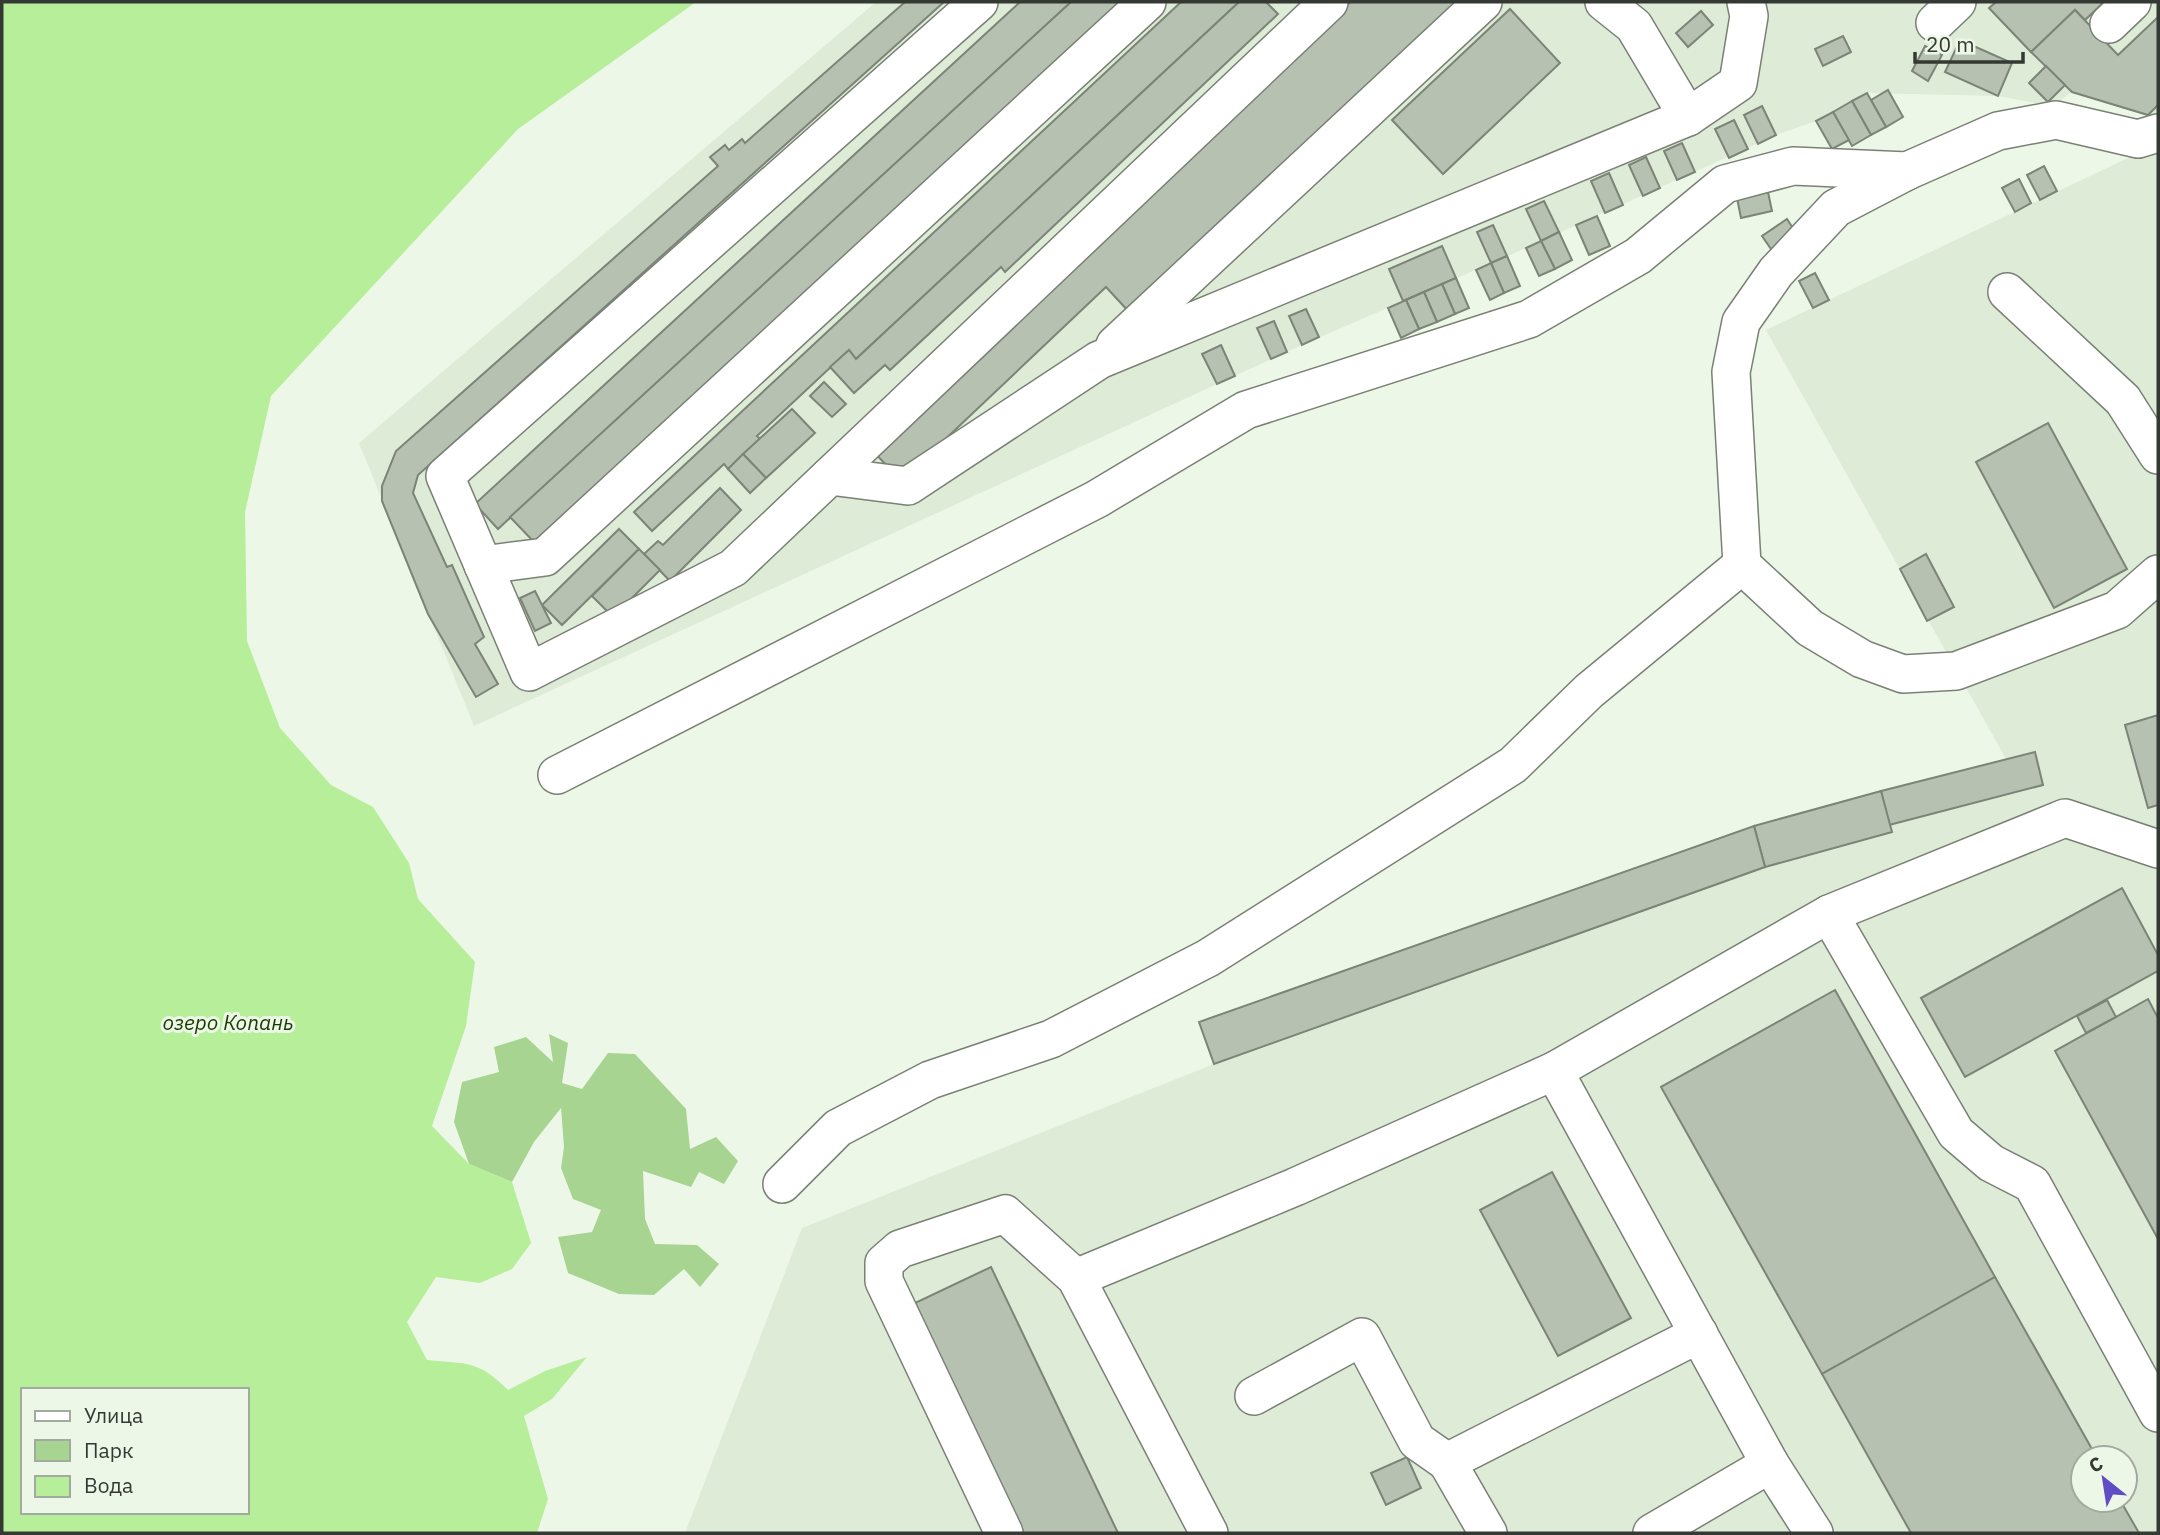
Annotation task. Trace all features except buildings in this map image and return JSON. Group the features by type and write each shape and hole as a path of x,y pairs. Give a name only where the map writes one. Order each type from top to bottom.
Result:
{"lane":[{"path":"979,2 445,476 529,672 733,568 1329,2"},
{"path":"483,565 545,557 1147,2"},
{"path":"830,475 908,486 1099,360 1483,2"},
{"path":"1604,2 1634,26 1688,117"},
{"path":"1099,360 1688,117 1738,83 1749,16 1746,2"},
{"path":"2158,133 2138,139 2056,120 1998,131 1907,171 1836,208 1776,272 1741,322 1731,372 1742,565 1810,628 1862,659 1903,674 1956,671 2117,610 2158,574"},
{"path":"557,775 1097,499 1247,410 1529,320 1638,257 1725,184 1793,166 1907,171"},
{"path":"2007,292 2123,400 2158,455"},
{"path":"782,1184 838,1128 930,1080 1051,1039 1208,958 1513,765 1589,691 1742,565"},
{"path":"1076,1278 1295,1187 1554,1071 1829,914 2065,818 2158,849"},
{"path":"1829,914 1956,1133 1991,1163 2032,1184 2158,1413"},
{"path":"1554,1071 1770,1464 1814,1533"},
{"path":"1004,1533 884,1281 884,1263 900,1249 1005,1214 1076,1278 1209,1533"},
{"path":"1447,1462 1699,1334"},
{"path":"1254,1396 1362,1337 1417,1441 1447,1462 1488,1533"},
{"path":"1652,1533 1770,1464"}],"shaded area":[{"path":"876,2 2158,2 2158,1533 685,1533 802,1228 1214,1064 1199,1022 1754,826 2006,759 1766,330 2130,157 2147,115 2072,92 2052,106 1998,96 1867,93 1816,121 1776,135 1302,345 474,726 359,443"}],"green space":[{"path":"549,1034 568,1043 562,1083 582,1089 608,1053 635,1054 686,1109 690,1149 716,1137 738,1161 724,1184 699,1172 691,1187 643,1171 645,1219 655,1244 697,1245 719,1264 700,1287 684,1269 654,1295 619,1294 568,1273 558,1237 592,1232 601,1210 573,1199 561,1168 564,1147 561,1108 534,1142 512,1182 469,1164 454,1122 462,1082 499,1072 494,1047 526,1037 553,1062"}],"water":[{"name":"озеро Копань","path":"2,2 696,2 518,129 271,396 245,512 247,641 280,728 331,785 373,807 409,863 418,899 475,962 466,1026 432,1126 469,1164 512,1182 531,1243 512,1269 480,1283 436,1277 407,1322 427,1360 472,1365 488,1373 508,1390 545,1371 587,1357 552,1399 524,1416 548,1499 537,1533 2,1533"}]}
